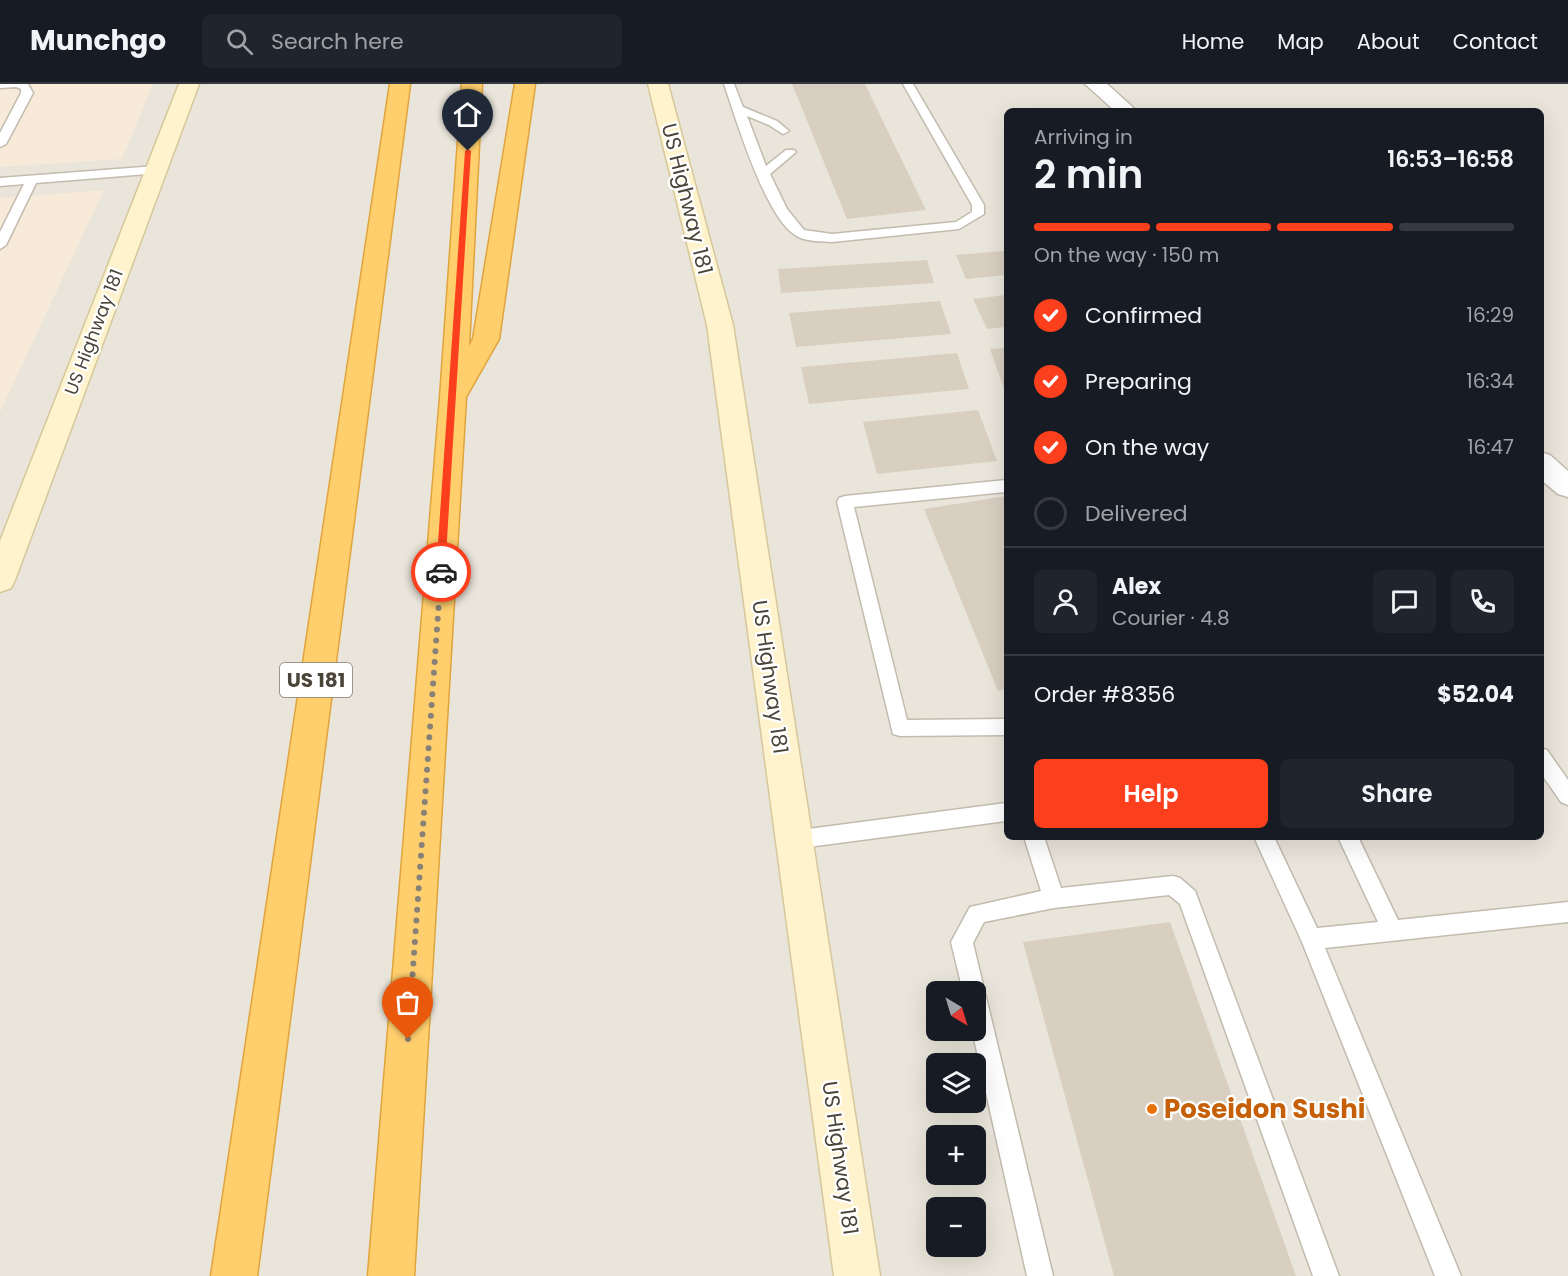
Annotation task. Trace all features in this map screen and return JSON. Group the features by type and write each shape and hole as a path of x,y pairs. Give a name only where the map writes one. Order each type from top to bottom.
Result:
{"highway":[{"name":"US 181","path":"234,1276 382,197 400,84"},
{"path":"391,1276 453,398 472,84"},
{"path":"453,398 486,339 525,84"},
{"path":"374,117 382,197"}],"main road":[{"name":"US Highway 181","path":"2,570 189,84"},
{"name":"US Highway 181","path":"658,84 720,325 857,1276"}],"street":[{"path":"1095,84 1123,108"},
{"path":"1544,466 1568,487"}],"lane":[{"path":"0,85 13,84"},
{"path":"0,144 27,93 26,87 19,84"},
{"path":"729,84 764,173 788,222 799,232 813,237 832,238 959,225 970,221 978,214 978,205 908,84"},
{"path":"738,109 773,123 783,131"},
{"path":"764,173 790,152"},
{"path":"0,182 156,170"},
{"path":"0,245 6,221 32,179"},
{"path":"1004,486 845,502 900,728 1004,730"},
{"path":"1544,762 1568,796"},
{"path":"793,840 1004,812"},
{"path":"1035,840 1054,898"},
{"path":"1265,840 1311,939 1448,1276"},
{"path":"1349,840 1393,931"},
{"path":"971,981 962,942 977,914 1054,898 1173,885 1188,898 1326,1276"},
{"path":"1311,939 1568,912"},
{"path":"985,1041 1040,1276"}],"shaded area":[{"path":"0,84 1568,84 1568,1276 0,1276"},
{"path":"0,84 153,84 122,159 0,167"},
{"path":"104,190 0,412 0,198"}],"building":[{"path":"792,84 865,84 926,210 847,219"},
{"path":"1004,251 1004,275 966,279 956,255"},
{"path":"927,260 934,283 781,293 778,269"},
{"path":"1004,295 1004,327 987,329 973,299"},
{"path":"940,301 951,334 796,347 789,313"},
{"path":"1004,348 1004,389 990,349"},
{"path":"957,353 969,389 809,404 801,367"},
{"path":"978,410 997,461 877,474 863,422"},
{"path":"1004,496 1004,690 998,691 924,509"},
{"name":"Poseidon Sushi","path":"1170,922 1296,1276 1114,1276 1023,942"}],"way so far":[{"path":"408,1039 441,572"}],"place":[{"name":"Poseidon Sushi","path":"1152,1109"}],"route":[{"path":"441,572 468,151"}]}
